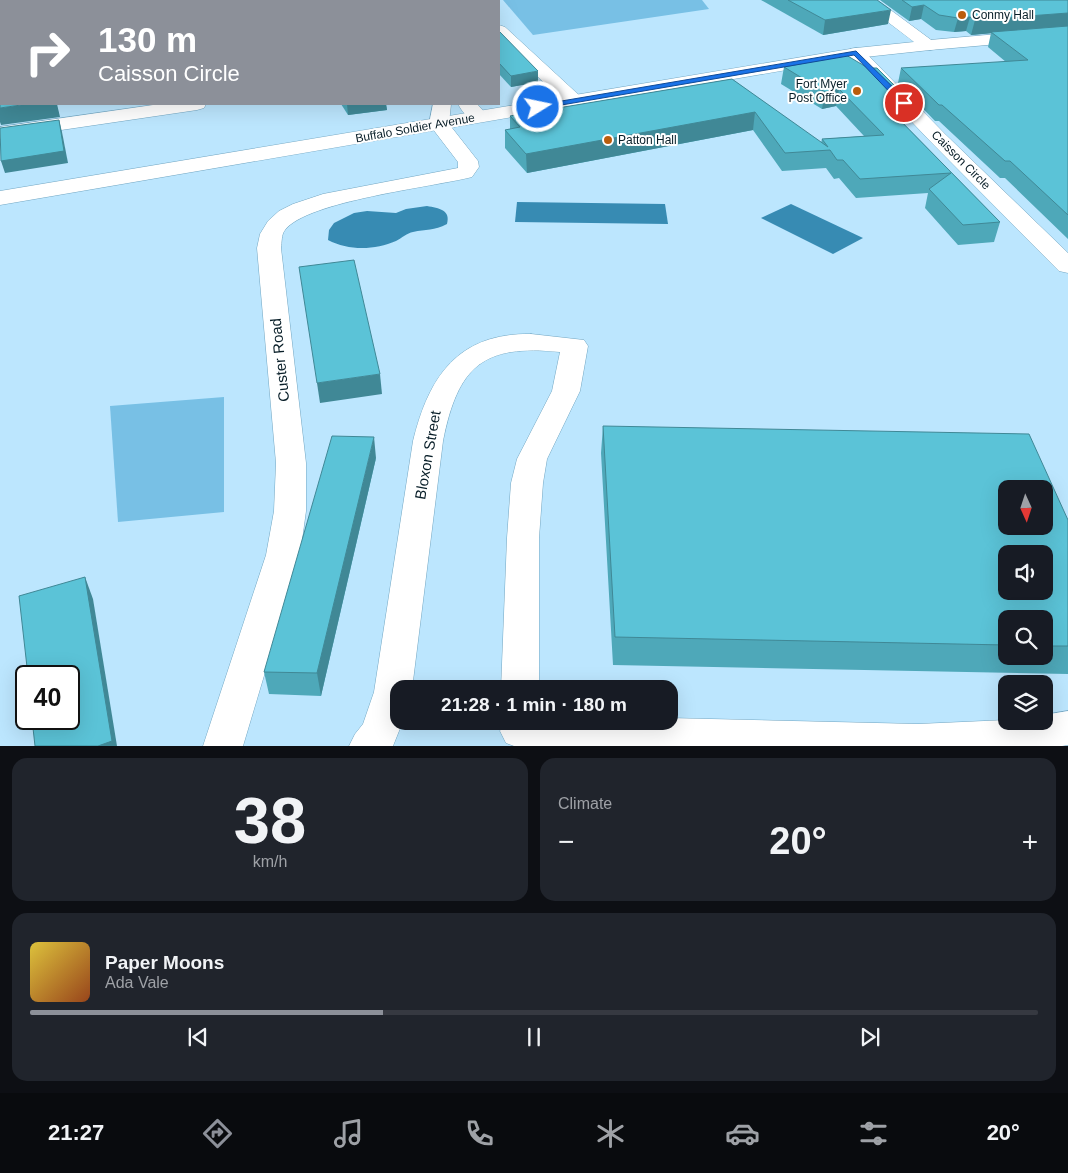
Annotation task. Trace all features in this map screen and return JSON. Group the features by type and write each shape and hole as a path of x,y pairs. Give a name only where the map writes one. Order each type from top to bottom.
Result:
{"street":[{"path":"867,0 930,45"},
{"path":"865,51 886,42 892,30 890,18"},
{"path":"500,31 574,101"},
{"path":"1061,34 1068,45"},
{"name":"Buffalo Soldier Avenue","path":"0,198 440,114 574,101 865,51 1061,34"},
{"name":"Caisson Circle","path":"865,51 938,138 1068,266"},
{"path":"0,133 190,105"},
{"name":"Custer Road","path":"222,746 282,555 290,511 291,463 269,248 271,232 282,219 301,209 323,201 465,173 469,167 468,161 440,114"},
{"name":"Bloxon Street","path":"395,680 428,441 433,413 443,388 454,371 484,350 523,342 575,346 566,391 532,458 527,483 523,538 520,680"},
{"name":"Bloxon Street","path":"369,746 380,733 390,701"},
{"path":"520,732 918,741 1011,737 1068,728"}],"shaded area":[{"path":"503,0 702,0 709,9 533,35"},
{"path":"517,202 665,204 668,224 515,222"},
{"path":"791,204 863,238 833,254 761,218"},
{"path":"427,206 443,210 448,219 447,224 434,229 407,234 396,241 371,248 353,248 328,240 329,230 334,223 354,213 367,211 396,213 406,209"},
{"path":"224,397 224,512 118,522 110,406"}],"building":[{"path":"788,0 877,0 891,10 825,20"},
{"path":"902,0 1068,0 1068,13 975,20 970,17 958,18 939,15 924,5 912,7"},
{"path":"1068,26 1068,215 1010,161 1005,161 942,105 939,105 901,68 1028,60 991,32"},
{"path":"500,32 538,71 511,76 500,64"},
{"path":"846,55 868,68 877,68 914,105 887,107 1000,222 963,225 929,189 951,173 860,179 843,160 837,160 830,150 785,153 755,112 526,154 505,130 520,127 510,116 732,79 828,147 822,139 884,135 839,89 825,92 784,67"},
{"path":"0,105 21,105 0,108"},
{"path":"59,120 64,151 1,161 0,128"},
{"path":"354,260 380,374 317,383 299,267"},
{"path":"603,426 1029,434 1050,480 998,480 998,535 1053,535 1053,487 1068,520 1068,646 1053,646 1053,610 998,610 998,645 615,637"},
{"path":"332,436 374,437 317,673 264,672"},
{"path":"85,577 112,741 98,746 35,746 33,730 80,730 80,665 27,665 19,596"}],"place":[{"name":"Conmy Hall","path":"962,15"},
{"name":"Fort Myer Post Office","path":"857,91"},
{"name":"Patton Hall","path":"608,140"}],"route":[{"path":"538,107 856,53 904,103"}]}
